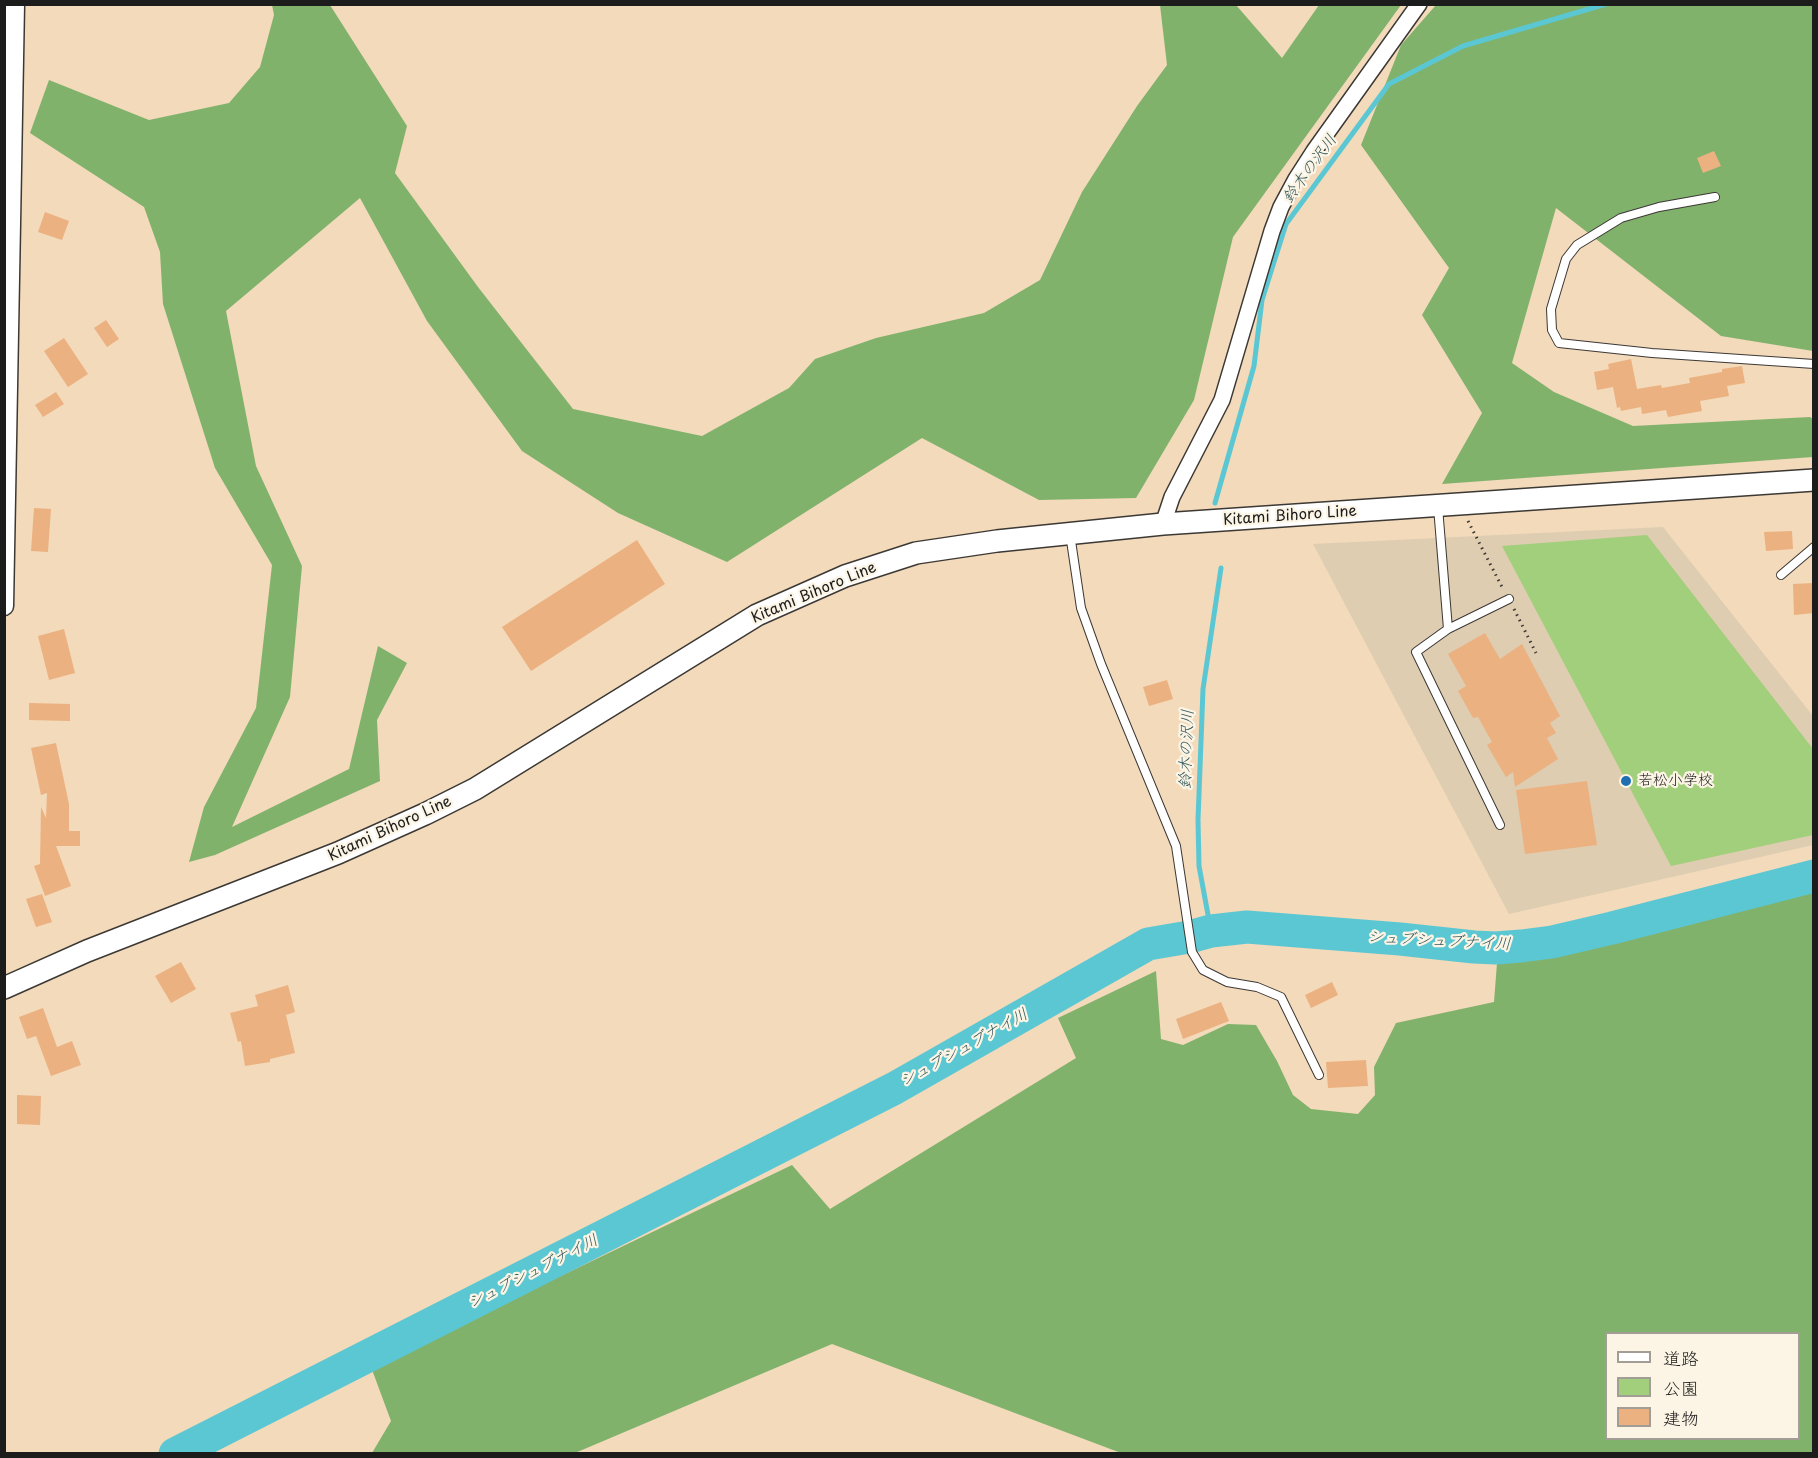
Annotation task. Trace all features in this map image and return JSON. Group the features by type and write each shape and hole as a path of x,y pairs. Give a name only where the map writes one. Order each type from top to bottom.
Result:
{"main road":[{"name":"Kitami Bihoro Line","path":"4,988 87,951 338,853 445,804 475,789 757,615 845,576 916,553 997,541 1163,524 1814,480"}],"street":[{"path":"4,606 15,4"},
{"path":"1163,524 1172,497 1222,400 1281,207 1314,151 1419,4"}],"lane":[{"path":"1715,197 1659,207 1621,218 1576,245 1566,259 1551,309 1552,330 1559,343 1814,364"},
{"path":"1448,629 1449,504"},
{"path":"1070,534 1081,608 1101,664 1176,846 1192,952 1203,970 1227,982 1257,987 1281,997 1319,1075"},
{"path":"1781,575 1814,547"},
{"path":"1500,825 1416,652 1448,629 1509,599"}],"path":[{"path":"1449,504 1509,599 1536,653"}],"shaded area":[{"name":"若松小学校","path":"1663,527 1813,716 1813,845 1509,914 1313,544"}],"green space":[{"path":"272,5 330,5 407,126 395,173 478,287 573,409 702,436 789,388 815,359 876,338 984,313 1040,280 1082,192 1137,106 1167,65 1160,5 1236,5 1282,58 1319,5 1401,5 1233,237 1194,400 1136,498 1039,500 922,438 727,562 618,513 522,451 427,321 360,198 226,311 256,466 302,566 290,697 232,827 349,769 378,646 407,663 377,720 380,781 215,855 189,862 204,807 256,708 272,565 215,468 163,304 160,252 144,207 30,133 49,80 149,120 229,103 260,67 274,15"},
{"path":"1436,5 1813,5 1813,351 1721,336 1556,208 1512,363 1554,392 1633,426 1810,417 1813,419 1813,457 1442,484 1482,413 1422,315 1449,268 1361,145 1401,45"},
{"path":"1647,535 1813,749 1813,835 1671,866 1502,546"},
{"path":"1813,863 1813,1453 1121,1453 832,1344 575,1453 372,1453 391,1421 371,1367 792,1165 830,1209 1076,1058 1058,1018 1156,971 1161,1039 1183,1045 1228,1024 1256,1025 1293,1095 1311,1109 1358,1114 1375,1095 1374,1067 1396,1023 1494,1002 1497,963 1539,932"}],"building":[{"path":"1714,151 1721,166 1703,173 1697,158"},
{"path":"45,212 69,221 62,240 38,232"},
{"path":"106,320 119,339 107,347 94,328"},
{"path":"64,338 88,374 68,387 44,351"},
{"path":"1631,359 1637,389 1661,385 1662,388 1690,383 1689,378 1742,366 1745,383 1727,386 1729,396 1700,401 1702,411 1668,417 1666,410 1642,414 1641,407 1621,411 1620,407 1617,408 1613,387 1597,390 1594,372 1609,369 1608,364"},
{"path":"56,392 64,404 43,417 35,405"},
{"path":"34,508 51,509 48,552 31,551"},
{"path":"1792,531 1793,549 1766,551 1764,532"},
{"path":"637,540 665,584 531,671 502,627"},
{"path":"1814,583 1814,613 1794,615 1793,584"},
{"path":"64,629 75,673 49,680 38,636"},
{"path":"1485,633 1500,659 1522,644 1560,716 1550,723 1556,733 1547,738 1558,759 1515,787 1513,772 1506,777 1487,745 1492,742 1478,717 1473,718 1458,691 1466,686 1448,654"},
{"path":"1167,680 1173,699 1149,706 1143,687"},
{"path":"29,703 70,704 70,721 29,720"},
{"path":"56,743 69,804 69,831 80,831 80,846 56,846 71,886 45,896 34,866 40,864 41,807 46,818 47,793 41,795 31,748"},
{"path":"1587,781 1597,845 1525,854 1516,790"},
{"path":"42,894 52,922 36,927 26,899"},
{"path":"181,962 196,989 171,1003 155,976"},
{"path":"1332,982 1338,995 1311,1008 1305,995"},
{"path":"288,985 295,1012 286,1015 295,1053 270,1059 270,1062 245,1066 241,1041 238,1042 230,1013 258,1006 255,995"},
{"path":"1221,1002 1229,1021 1183,1039 1176,1019"},
{"path":"43,1008 57,1047 72,1041 81,1065 51,1076 36,1036 27,1039 19,1017"},
{"path":"1366,1060 1368,1086 1328,1088 1326,1062"},
{"path":"17,1095 41,1096 40,1125 17,1124"}],"waterway":[{"name":"鈴木の沢川","path":"1215,503 1254,366 1262,300 1286,224 1389,84 1463,46 1606,4"},
{"name":"鈴木の沢川","path":"1211,931 1199,866 1198,820 1203,689 1221,568"},
{"name":"シュブシュブナイ川","path":"175,1454 895,1088 1148,944 1211,931 1247,927 1474,947 1521,946 1552,942 1612,928 1814,876"}],"place":[{"name":"若松小学校","path":"1626,781"}]}
